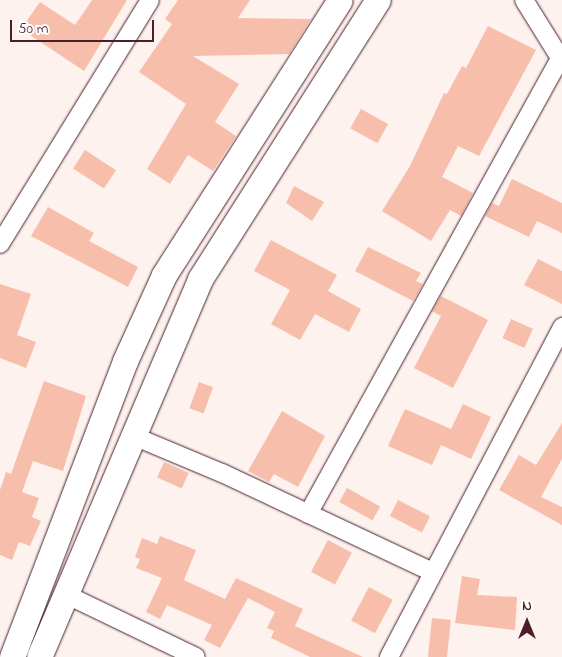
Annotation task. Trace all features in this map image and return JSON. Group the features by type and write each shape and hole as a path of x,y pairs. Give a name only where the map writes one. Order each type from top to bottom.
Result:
{"street":[{"path":"0,244 150,0"},
{"path":"12,657 126,361 164,275 340,0"},
{"path":"39,657 131,435 200,279 378,0"},
{"path":"308,514 561,58 524,0"},
{"path":"388,657 430,571 562,327"},
{"path":"131,435 430,571"},
{"path":"65,594 196,657"}],"building":[{"path":"92,0 127,0 84,71 21,29 40,2 75,25"},
{"path":"178,0 250,0 238,18 311,19 289,54 193,56 239,84 215,122 236,136 213,171 188,155 170,184 147,169 186,104 139,72 172,24 165,19"},
{"path":"488,26 536,50 479,156 458,146 442,177 473,193 461,216 450,210 431,241 382,211 410,166 444,93 447,94 462,66 466,68"},
{"path":"361,109 388,124 377,143 350,128"},
{"path":"85,150 116,170 104,189 73,168"},
{"path":"512,179 562,203 562,233 537,221 529,237 485,216 492,203 499,206"},
{"path":"294,186 324,202 312,221 286,203"},
{"path":"48,207 94,233 89,241 138,267 128,287 31,236"},
{"path":"271,240 337,275 328,291 361,309 349,332 315,314 300,340 271,324 290,290 254,271"},
{"path":"368,247 421,273 416,281 423,284 413,301 355,271"},
{"path":"538,259 562,271 562,304 524,285"},
{"path":"0,284 31,294 17,335 36,342 26,368 0,358"},
{"path":"441,296 488,320 453,388 414,368 441,316 432,311"},
{"path":"511,319 533,329 524,348 502,338"},
{"path":"44,381 86,396 63,471 33,461 22,492 39,498 32,517 41,521 30,546 19,542 12,560 0,555 0,490 6,472 11,474"},
{"path":"199,382 213,387 204,413 189,408"},
{"path":"463,404 491,417 471,459 441,445 432,465 388,446 405,409 451,429"},
{"path":"282,411 325,436 298,487 274,474 269,482 248,471"},
{"path":"562,423 562,459 541,497 562,507 562,525 499,490 519,455 536,465"},
{"path":"164,462 189,473 182,489 157,478"},
{"path":"347,488 380,506 372,520 339,502"},
{"path":"398,500 430,516 422,532 390,516"},
{"path":"160,536 196,550 184,580 225,599 236,578 303,609 295,626 363,657 310,657 271,638 274,631 267,628 275,612 248,598 220,648 204,640 212,625 167,605 160,619 146,612 162,578 136,568 140,559 135,557 142,538 157,544"},
{"path":"328,540 352,553 335,584 311,572"},
{"path":"462,576 480,579 477,595 517,597 515,630 455,623"},
{"path":"369,587 393,600 375,633 351,621"},
{"path":"432,618 451,620 447,657 428,657"}]}
